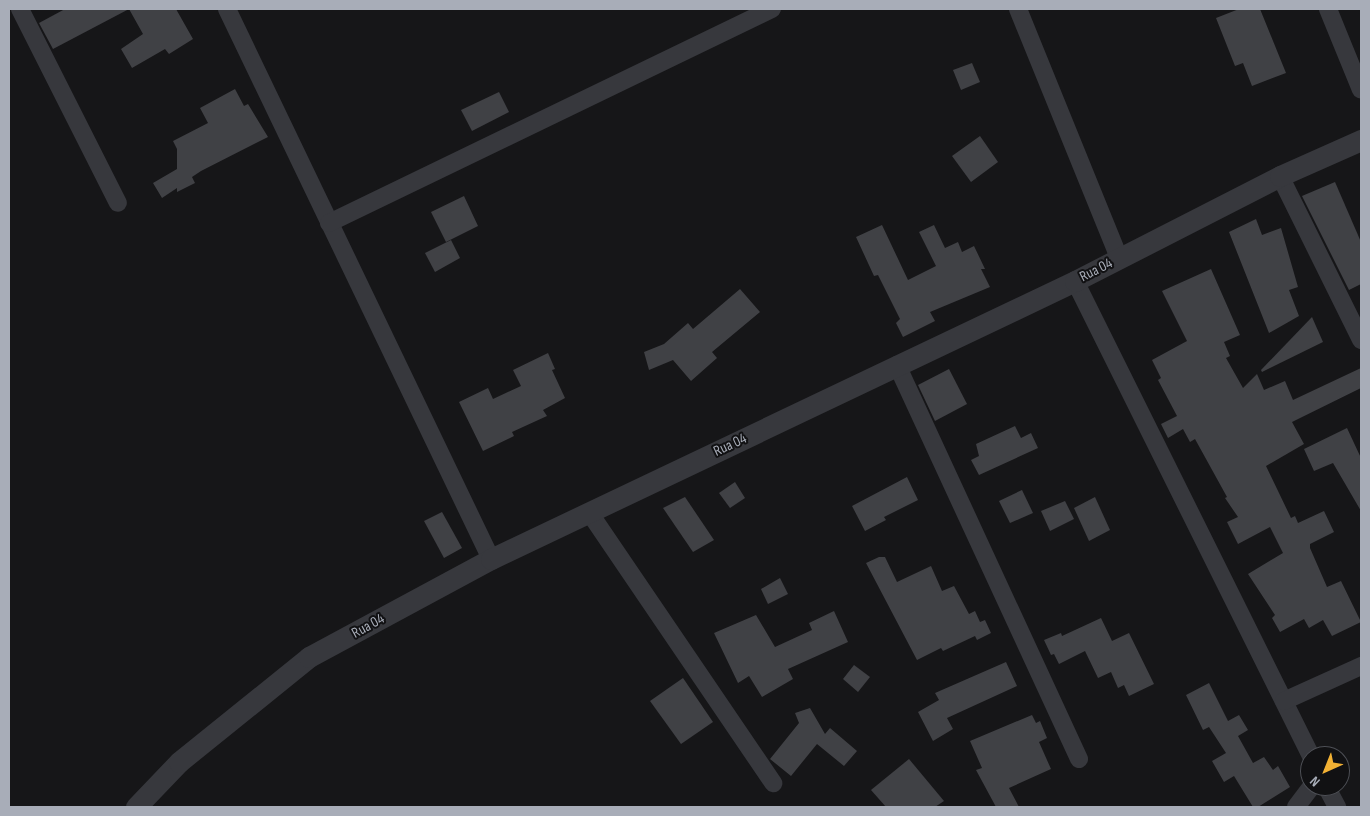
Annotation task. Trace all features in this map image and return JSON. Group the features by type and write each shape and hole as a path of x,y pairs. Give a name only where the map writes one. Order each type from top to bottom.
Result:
{"street":[{"path":"20,9 118,203"},
{"path":"227,9 490,559"},
{"path":"329,223 772,9"},
{"path":"1018,9 1119,258"},
{"path":"1328,9 1361,90"},
{"name":"Rua 04","path":"136,807 179,762 310,657 490,559 1075,280 1280,176 1361,140"},
{"path":"1280,176 1361,340"},
{"path":"1075,280 1306,746"},
{"path":"897,365 1079,759"},
{"path":"589,512 773,783"},
{"path":"1284,701 1361,666"},
{"path":"1296,807 1304,796"}],"building":[{"path":"65,9 129,9 53,49 39,23"},
{"path":"129,9 176,9 193,39 169,54 165,49 132,68 121,49 143,34"},
{"path":"1239,9 1260,9 1286,73 1252,86 1243,63 1235,66 1216,18"},
{"path":"972,63 980,82 961,90 953,70"},
{"path":"235,89 244,106 248,104 268,137 201,171 192,177 195,183 177,192 177,188 162,198 153,183 177,169 177,149 173,141 208,123 200,108"},
{"path":"499,92 509,112 472,131 461,110"},
{"path":"980,136 998,162 971,182 952,156"},
{"path":"1335,182 1361,242 1361,284 1349,290 1302,196"},
{"path":"464,196 478,226 446,242 431,212"},
{"path":"1256,219 1262,235 1281,228 1298,287 1289,290 1299,316 1269,333 1229,232"},
{"path":"882,225 908,280 936,266 919,232 934,225 945,248 958,242 962,252 974,246 985,269 981,269 990,287 930,312 935,321 903,337 896,323 900,319 878,275 874,276 856,237"},
{"path":"451,240 460,258 435,272 425,253"},
{"path":"1211,269 1240,335 1224,342 1230,356 1226,358 1243,388 1257,374 1264,390 1285,381 1293,400 1361,368 1361,388 1292,422 1304,444 1266,466 1291,518 1295,516 1298,523 1324,511 1334,532 1310,544 1310,548 1327,587 1341,581 1361,622 1332,636 1323,620 1309,628 1304,619 1280,632 1272,618 1275,615 1248,574 1283,553 1270,527 1238,544 1227,522 1238,517 1225,498 1227,497 1195,439 1190,442 1183,429 1168,438 1161,424 1177,416 1158,380 1161,378 1152,360 1187,341 1162,291"},
{"path":"740,289 760,312 712,352 717,358 691,381 673,360 649,370 644,352 664,344 688,323 693,329"},
{"path":"1312,317 1323,342 1262,372 1261,370"},
{"path":"548,353 555,369 552,370 565,398 543,410 547,416 512,432 514,436 483,451 459,402 488,388 493,399 521,386 513,370"},
{"path":"949,369 967,404 935,421 918,385"},
{"path":"1015,426 1021,438 1031,433 1038,448 979,475 971,460 979,456 976,444"},
{"path":"1347,428 1361,458 1361,511 1333,463 1314,471 1304,449"},
{"path":"907,477 918,500 884,517 886,520 865,531 852,506"},
{"path":"735,482 745,498 730,508 719,493"},
{"path":"1022,490 1033,513 1010,523 999,501"},
{"path":"685,497 714,540 693,552 663,508"},
{"path":"1095,497 1110,530 1089,541 1074,508"},
{"path":"1065,501 1074,519 1050,531 1041,511"},
{"path":"442,512 462,548 444,558 424,521"},
{"path":"879,557 885,557 897,582 931,566 942,591 954,586 969,614 975,611 980,622 985,620 991,633 977,640 975,636 943,651 941,648 917,660 866,563"},
{"path":"780,578 788,594 768,604 761,589"},
{"path":"834,611 848,642 788,669 793,679 762,697 749,676 738,683 714,633 756,615 775,647 812,630 809,623"},
{"path":"1101,618 1112,641 1129,633 1154,684 1129,696 1124,685 1118,688 1111,672 1098,678 1085,651 1059,664 1054,654 1051,655 1044,640 1061,633 1062,636"},
{"path":"1006,662 1017,686 947,718 953,729 933,741 918,712 939,700 935,693"},
{"path":"854,665 870,677 858,692 843,679"},
{"path":"683,678 713,722 681,744 650,701"},
{"path":"1209,683 1228,721 1239,715 1248,730 1238,736 1253,763 1264,757 1273,770 1278,766 1290,787 1258,807 1253,807 1234,776 1224,782 1212,761 1226,753 1209,727 1203,730 1186,695"},
{"path":"810,708 825,734 830,728 857,751 844,766 817,744 791,776 770,759 799,723 795,713"},
{"path":"1032,715 1036,723 1040,721 1047,738 1039,742 1051,769 1009,788 1019,807 996,807 976,770 982,768 970,741"},
{"path":"909,759 944,801 935,807 886,807 871,790"}]}
